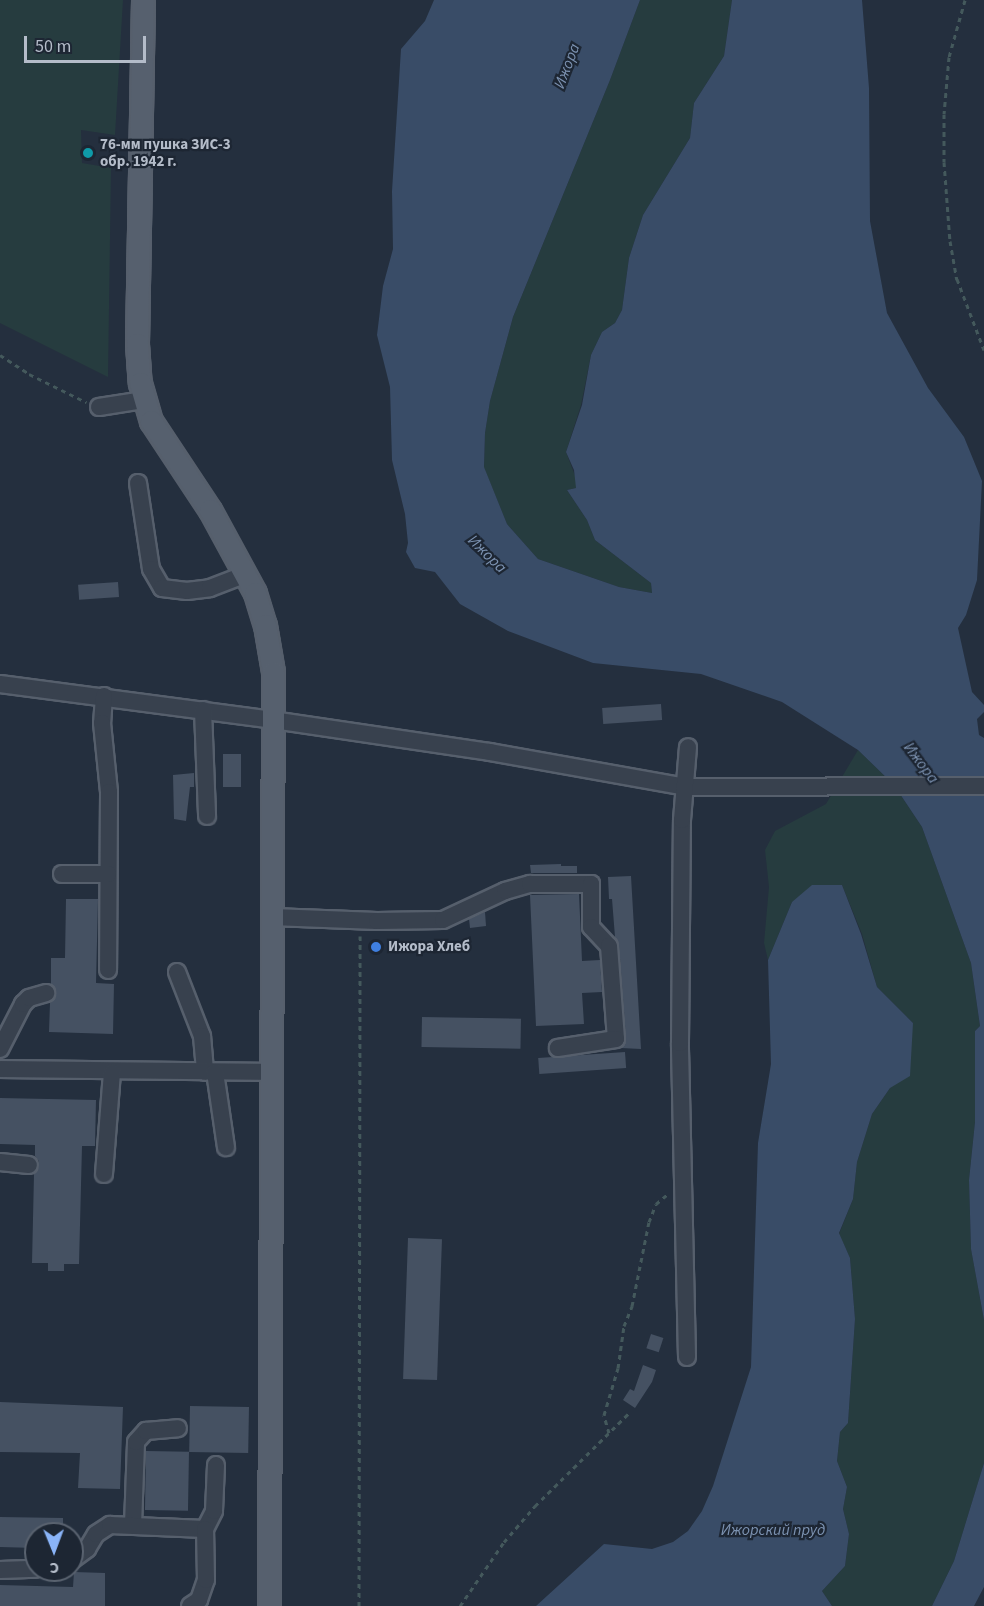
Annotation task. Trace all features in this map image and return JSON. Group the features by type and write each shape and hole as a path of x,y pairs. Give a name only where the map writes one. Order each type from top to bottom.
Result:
{"main road":[{"path":"143,0 137,344 144,400 152,421 210,510 246,574 261,608 270,645 273,720 269,1606"}],"lane":[{"path":"99,407 144,400"},
{"path":"138,483 151,569 162,588 187,591 210,588 246,574"},
{"path":"0,684 104,696 490,752 686,787 984,786"},
{"path":"104,696 102,723 109,792 108,970"},
{"path":"203,710 199,732 207,816"},
{"path":"687,1357 680,1043 682,820 688,747"},
{"path":"62,874 108,874"},
{"path":"272,917 360,921 443,920 505,891 531,884 591,884 591,927 609,946 616,1039 558,1048"},
{"path":"177,972 202,1036 226,1147"},
{"path":"0,1048 23,1004 29,998 46,993"},
{"path":"0,1069 272,1072"},
{"path":"104,1174 112,1072"},
{"path":"0,1162 29,1165"},
{"path":"133,1525 136,1442 146,1431 178,1428"},
{"path":"190,1606 199,1600 206,1580 206,1529 214,1512 216,1465"},
{"path":"84,1551 96,1534 110,1525 206,1529"},
{"path":"0,1570 24,1569"}],"path":[{"path":"965,0 950,57 944,114 944,162 950,241 957,279 984,350"},
{"path":"0,355 29,374 99,407"},
{"path":"359,1606 360,921"},
{"path":"609,1432 604,1415 618,1368 624,1326 632,1306 649,1222 656,1204 683,1180"},
{"path":"460,1606 504,1542 535,1506 628,1414"}],"green space":[{"path":"0,0 123,0 115,135 81,130 82,163 111,168 108,377 0,323"},
{"path":"640,0 732,0 724,56 694,103 690,138 643,215 629,258 622,310 615,323 602,332 591,355 581,405 566,452 577,481 576,488 567,490 587,520 595,540 651,583 652,593 619,587 538,559 507,524 484,468 485,433 490,401 513,317 610,80"},
{"path":"858,750 894,785 922,827 971,963 980,1026 975,1031 975,1122 969,1180 971,1249 984,1320 984,1463 954,1561 932,1606 832,1606 822,1591 845,1566 849,1534 843,1509 847,1487 837,1461 840,1432 848,1423 855,1319 850,1258 839,1234 853,1199 857,1162 872,1114 890,1088 913,1023 877,987 862,934 842,885 792,902 768,960 764,943 769,887 765,850 775,831 826,804"}],"water":[{"name":"Ижора","path":"434,0 640,0 610,80 513,317 490,401 485,433 484,467 507,524 538,559 619,587 652,593 651,583 595,540 587,520 567,490 576,488 574,470 566,452 582,405 591,355 602,332 615,323 622,310 629,258 643,215 690,138 694,103 724,56 732,0 862,0 869,88 870,221 887,313 928,388 964,437 982,481 977,580 966,615 958,628 972,692 984,705 984,712 977,719 979,735 984,738 984,1320 971,1249 969,1180 975,1122 975,1031 980,1026 971,963 922,827 894,785 858,750 782,702 701,674 593,663 508,631 460,604 435,572 415,568 406,552 408,543 405,514 392,460 390,387 377,335 383,286 393,249 392,191 401,49 425,21"},
{"name":"Ижорский пруд","path":"812,885 842,885 861,934 877,987 913,1023 910,1076 890,1088 872,1114 857,1162 853,1199 839,1233 850,1258 855,1319 848,1423 840,1432 837,1461 847,1487 843,1509 849,1534 845,1566 822,1591 832,1606 536,1606 604,1544 652,1549 673,1542 688,1531 702,1511 713,1486 751,1367 758,1143 771,1064 768,960 792,902"},
{"path":"984,1463 984,1587 974,1606 932,1606 954,1561"}],"building":[{"path":"118,582 119,597 79,600 78,585"},
{"path":"661,704 662,720 603,724 602,708"},
{"path":"223,754 241,754 241,787 223,787"},
{"path":"194,773 194,787 190,787 186,821 174,819 173,775"},
{"path":"561,864 561,866 577,866 577,873 531,873 530,865"},
{"path":"631,876 641,1049 621,1048 626,1038 619,945 615,937 612,899 609,899 608,877"},
{"path":"579,894 582,961 600,960 602,992 582,993 584,1024 536,1026 530,895"},
{"path":"66,899 98,899 96,983 114,984 113,1034 49,1032 50,1003 56,995 51,984 51,958 65,958"},
{"path":"485,912 486,926 470,928 469,919"},
{"path":"422,1017 521,1019 520,1049 421,1047"},
{"path":"625,1052 626,1068 539,1074 538,1058"},
{"path":"0,1098 96,1100 95,1146 82,1146 79,1264 64,1264 64,1271 48,1271 48,1263 32,1263 34,1174 39,1167 39,1161 35,1156 35,1145 0,1144"},
{"path":"408,1238 442,1239 437,1380 403,1379"},
{"path":"651,1334 663,1338 659,1352 646,1348"},
{"path":"643,1365 656,1370 652,1382 635,1408 623,1400 630,1389 634,1391"},
{"path":"0,1402 123,1407 120,1489 78,1488 80,1453 0,1452"},
{"path":"190,1406 249,1407 248,1453 189,1452"},
{"path":"146,1451 189,1452 188,1511 145,1510"},
{"path":"0,1517 63,1518 63,1522 24,1522 24,1548 0,1547"},
{"path":"84,1572 105,1573 105,1606 0,1606 0,1585 73,1587 73,1582 84,1582"}],"place":[{"name":"76-мм пушка ЗИС-3 обр. 1942 г.","path":"88,153"},
{"name":"Ижора Хлеб","path":"376,947"}]}
